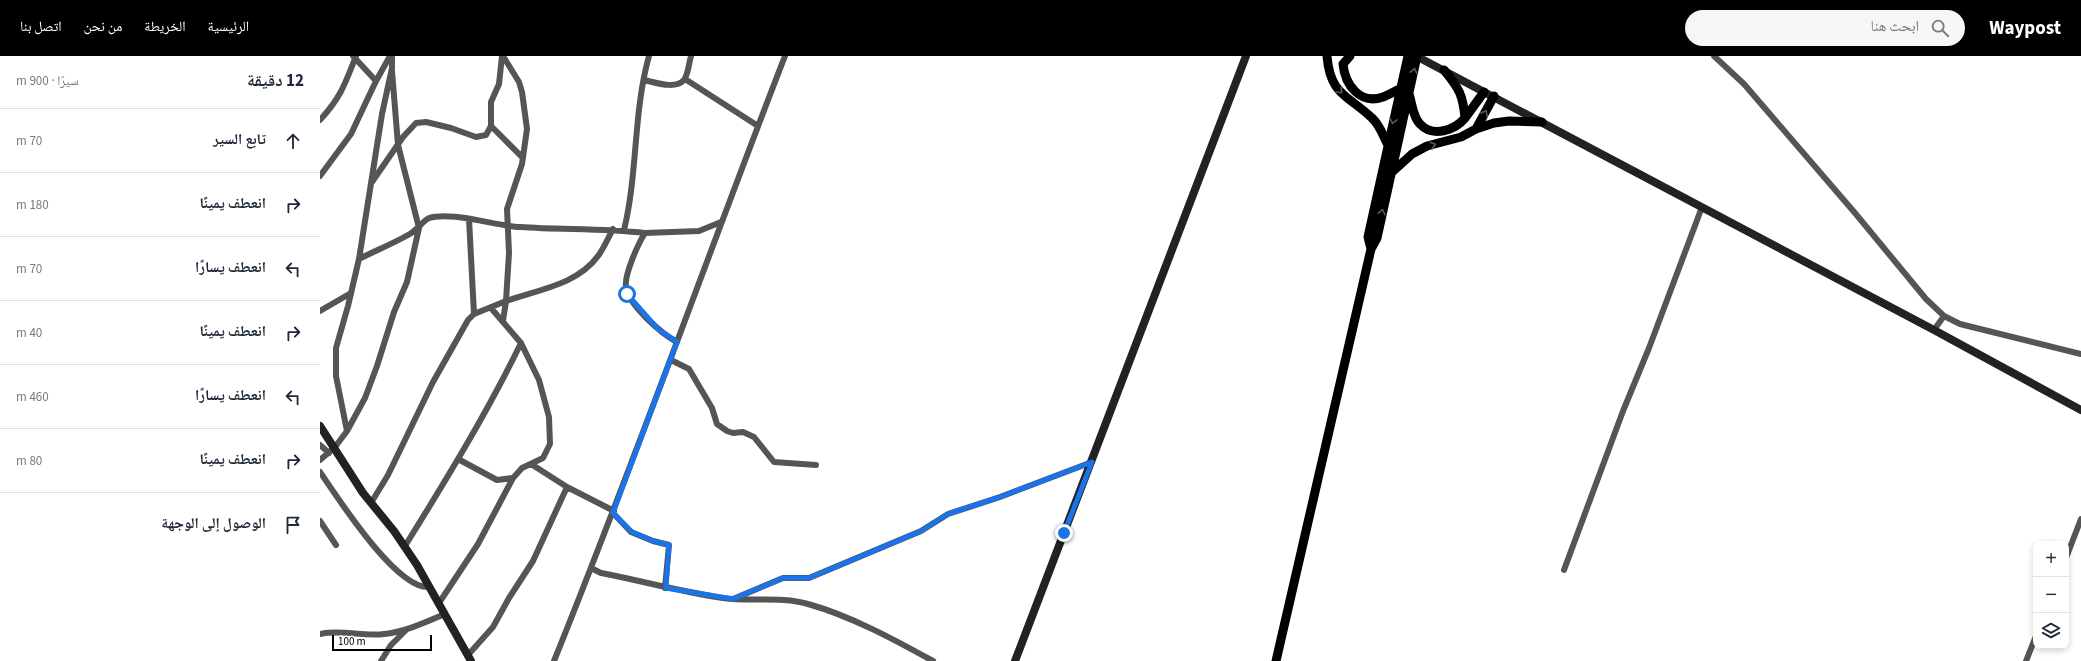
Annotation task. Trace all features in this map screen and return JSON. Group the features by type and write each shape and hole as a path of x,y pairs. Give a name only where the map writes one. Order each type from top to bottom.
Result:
{"main road":[{"path":"1327,56 1328,70 1333,84 1348,100 1373,119 1388,145"},
{"path":"1350,56 1344,60 1344,75 1350,87 1357,94 1370,99 1382,97 1400,89"},
{"path":"1370,249 1368,237 1408,56"},
{"path":"1276,661 1370,249 1377,238 1416,56"},
{"path":"1444,70 1458,86 1464,100 1465,118"},
{"path":"1409,92 1419,124 1427,130 1439,132 1454,128 1465,118 1484,92"},
{"path":"1476,129 1494,96"},
{"path":"1390,174 1412,154 1427,146 1461,136 1476,129 1494,123 1509,121 1542,122"}],"street":[{"path":"320,460 332,450 347,431 364,398 377,366 394,312 407,282 419,228 398,145 391,56"},
{"path":"320,176 351,134 376,81 391,56"},
{"path":"371,183 410,128 421,122 451,128 480,138 486,135 491,126 491,102 501,73 502,56"},
{"path":"502,56 519,82 522,92 527,129 523,158 508,202 507,225 509,253 506,301 503,321"},
{"path":"624,230 629,207 644,80 649,56"},
{"path":"685,79 691,56"},
{"path":"554,661 613,512 671,360 721,222 785,56"},
{"path":"1015,661 1246,56"},
{"path":"1416,56 1934,330 2081,410"},
{"path":"1714,56 1744,84 1860,218 1926,299 1944,316 1960,324 2081,354"},
{"path":"320,120 335,103 344,88 355,57 376,81"},
{"path":"347,431 336,376 336,348 351,293 358,259 382,114 392,68"},
{"path":"644,80 673,84 685,79"},
{"path":"685,79 758,126"},
{"path":"491,126 523,158"},
{"path":"1564,570 1623,411 1702,207"},
{"path":"358,259 419,228 427,219 434,217 469,219 519,227 613,229 645,233 699,231 721,222"},
{"path":"469,219 474,314"},
{"path":"371,503 388,475 433,382 468,320 474,314 506,301 560,284 579,274 599,256 613,229"},
{"path":"645,233 640,242 625,282 626,289 632,300 658,329 677,342"},
{"path":"320,311 351,293"},
{"path":"439,603 478,544 513,478 518,471 546,454 550,444 550,429 544,392 521,343 491,308"},
{"path":"1934,330 1944,316"},
{"path":"405,546 487,409 521,343"},
{"path":"671,360 689,369 710,404 715,421 722,429 734,433 743,432 754,437 774,462 816,465"},
{"path":"320,426 332,450 405,546 446,614 469,658 493,627 508,598 533,561 567,488"},
{"path":"320,446 332,450"},
{"path":"458,459 497,480 513,478"},
{"path":"733,599 783,578 809,578 916,533 948,514 1000,497 1092,462"},
{"path":"531,464 567,488 613,512 632,532 653,541 669,545 666,588"},
{"path":"320,472 375,548 410,580 423,588 430,586"},
{"path":"2069,550 2081,519"},
{"path":"320,521 336,544"},
{"path":"591,568 601,573 666,588 733,599 786,601 810,604 878,631 933,661"},
{"path":"320,634 344,632 383,634 408,628 446,614"},
{"path":"381,661 391,644 408,628"},
{"path":"2026,661 2033,644"}],"route":[{"path":"627,294 664,335 677,342 613,513 632,532 653,541 667,543 669,545 670,548 666,588 733,599 783,578 809,578 921,531 948,514 1000,497 1092,462 1064,533"}]}
